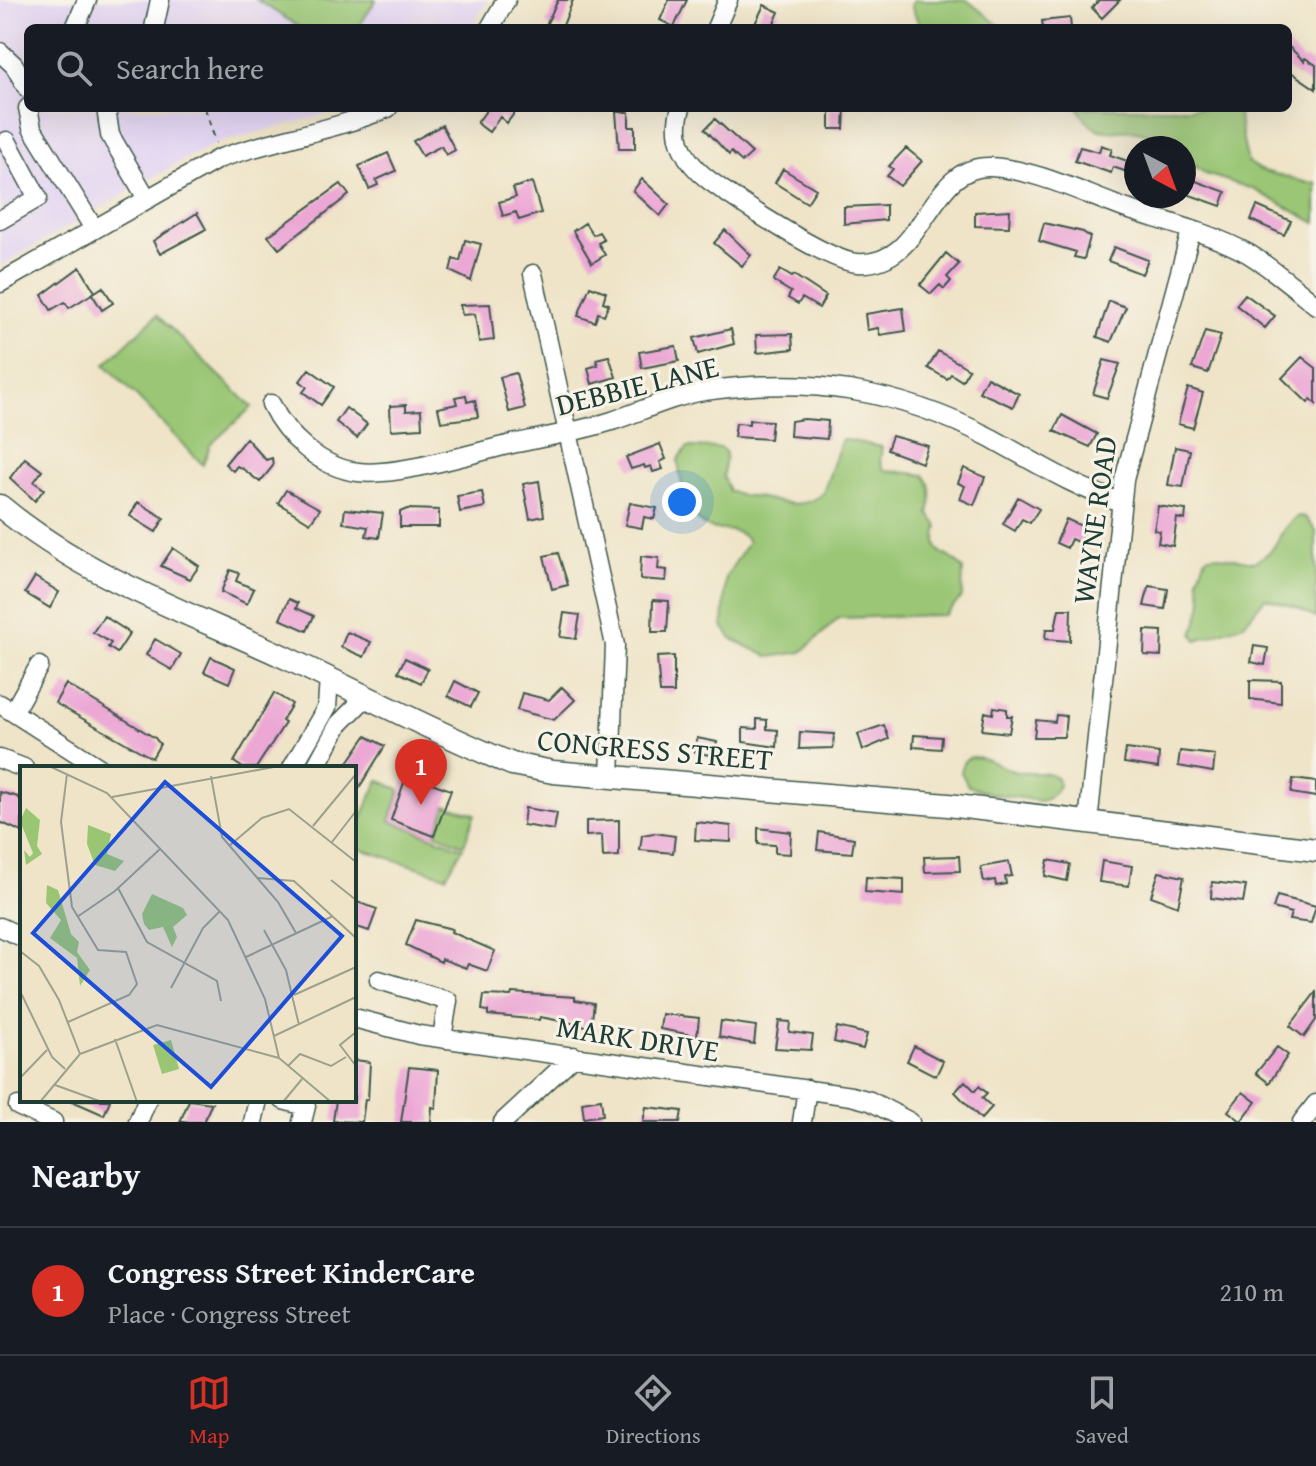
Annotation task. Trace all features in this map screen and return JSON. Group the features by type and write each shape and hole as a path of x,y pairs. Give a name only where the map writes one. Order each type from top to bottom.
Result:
{"main road":[{"name":"CONGRESS STREET","path":"0,506 42,539 97,573 512,764 610,777 934,804 1316,850"}],"street":[{"path":"77,24 87,0"},
{"path":"155,24 160,0"},
{"path":"492,24 506,0"},
{"path":"718,24 728,0"},
{"path":"0,52 14,65 24,82"},
{"path":"29,112 32,128 93,227"},
{"path":"107,112 110,135 146,197"},
{"path":"0,283 93,227 218,159 250,148 302,138 377,112"},
{"path":"680,112 677,124 681,145 698,171 811,244 853,263 873,262 897,252 955,179 964,172 983,167 1048,180 1249,255 1316,305"},
{"path":"0,220 38,198 3,143 32,128"},
{"name":"WAYNE ROAD","path":"1088,823 1121,502 1131,444 1191,231"},
{"path":"533,274 615,645 610,777"},
{"name":"DEBBIE LANE","path":"271,404 278,419 311,452 358,472 447,459 567,433 695,393 801,383 878,394 910,403 971,428 1101,496 1121,502"},
{"path":"39,666 6,708 97,766"},
{"path":"293,766 327,707 329,679"},
{"path":"316,766 339,724 366,697"},
{"path":"0,759 20,766"},
{"path":"0,927 20,936"},
{"path":"379,980 448,1001 442,1038"},
{"name":"MARK DRIVE","path":"356,1018 442,1038 807,1089 870,1101 910,1122"},
{"path":"503,1122 574,1056"},
{"path":"802,1122 807,1089"},
{"path":"138,1122 146,1102"},
{"path":"253,1122 258,1102"},
{"path":"291,1102 306,1106 302,1122"},
{"path":"1302,1122 1316,1104"},
{"path":"18,1106 53,1122"}],"path":[{"path":"206,112 217,148"}],"shaded area":[{"path":"0,0 488,0 473,24 24,24 24,112 335,112 220,142 0,266"}],"green space":[{"path":"257,0 376,0 361,24 295,24"},
{"path":"914,0 967,0 997,24 919,24 911,6"},
{"path":"1081,112 1238,112 1247,161 1260,170 1308,183 1316,182 1316,223 1253,189 1206,174 1196,167 1196,136 1150,136 1128,130 1097,129"},
{"path":"157,315 252,407 210,445 203,465 105,364"},
{"path":"842,439 882,447 880,462 884,470 924,475 931,494 929,514 938,526 936,545 938,550 963,569 962,597 945,615 839,618 802,652 769,657 732,639 723,626 726,577 748,542 736,532 708,527 694,516 683,487 678,459 688,447 721,448 726,453 723,477 729,491 785,503 801,503 823,493"},
{"path":"1298,516 1305,517 1316,531 1316,618 1296,607 1265,598 1244,624 1197,640 1193,634 1203,602 1198,578 1206,557 1214,555 1254,562 1270,551 1285,528"},
{"path":"971,757 1019,772 1052,775 1057,778 1059,786 1049,798 1041,801 992,794 968,786 961,772 964,761"},
{"path":"379,780 400,790 390,821 463,848 446,876 356,848 356,829"},
{"path":"446,805 475,814 464,845 436,834"}],"building":[{"path":"558,0 573,0 564,24 546,24"},
{"path":"669,0 687,0 675,24 660,20"},
{"path":"1099,0 1120,0 1102,18 1092,8"},
{"path":"764,5 779,12 774,24 755,24"},
{"path":"1070,18 1071,24 1042,24 1042,21"},
{"path":"1292,50 1304,61 1305,58 1316,65 1316,89 1292,73"},
{"path":"485,112 515,112 507,123 500,117 489,132 477,123"},
{"path":"616,112 629,112 629,127 635,127 635,149 619,149"},
{"path":"830,112 845,112 844,129 830,129"},
{"path":"715,119 752,153 742,162 731,152 729,155 705,129"},
{"path":"442,125 455,150 446,155 441,146 422,156 413,141"},
{"path":"1101,145 1112,149 1110,155 1124,160 1124,171 1113,167 1111,173 1075,161 1080,147 1099,152"},
{"path":"906,148 922,161 900,186 887,176 893,169 889,166"},
{"path":"388,153 396,171 376,180 378,185 369,189 359,166"},
{"path":"783,169 816,189 807,203 775,183"},
{"path":"642,179 669,204 660,216 633,191"},
{"path":"1196,181 1226,192 1221,206 1196,197"},
{"path":"532,182 541,213 519,220 516,212 503,216 499,202 516,197 513,188"},
{"path":"341,184 349,195 279,249 268,236"},
{"path":"886,205 886,220 844,224 844,207"},
{"path":"1257,206 1291,221 1284,235 1251,220"},
{"path":"1010,210 1009,227 975,226 975,212"},
{"path":"197,213 206,229 160,254 153,241"},
{"path":"585,223 593,235 599,232 604,240 598,243 605,255 592,263 573,231"},
{"path":"1044,223 1083,232 1090,237 1084,259 1074,257 1076,252 1039,241"},
{"path":"725,230 751,255 742,266 714,243"},
{"path":"465,240 481,244 471,281 450,271 453,259 460,261"},
{"path":"1114,247 1148,260 1142,274 1108,261"},
{"path":"946,253 959,264 947,277 951,281 944,289 940,285 931,294 920,285"},
{"path":"80,267 95,292 69,308 65,302 51,310 42,295"},
{"path":"780,270 792,277 794,275 826,296 819,308 802,298 798,304 788,298 791,292 773,281"},
{"path":"590,286 606,292 603,302 609,304 604,315 598,313 595,322 578,316"},
{"path":"103,287 113,303 102,310 92,294"},
{"path":"1245,294 1275,316 1265,328 1236,305"},
{"path":"1109,301 1126,307 1111,342 1097,337"},
{"path":"490,304 494,340 479,342 475,314 462,315 460,305"},
{"path":"903,308 906,331 880,335 878,328 867,330 865,314"},
{"path":"731,329 734,344 698,354 694,338"},
{"path":"1205,331 1221,335 1208,373 1192,368"},
{"path":"792,334 793,349 757,353 756,335"},
{"path":"676,346 679,361 642,368 639,352"},
{"path":"938,351 969,369 962,381 951,374 947,379 928,368"},
{"path":"609,356 616,377 592,384 588,368 598,365 596,359"},
{"path":"1302,357 1316,368 1316,404 1311,399 1308,403 1282,378"},
{"path":"1104,360 1120,364 1107,398 1093,394"},
{"path":"309,369 334,387 321,405 303,392 307,387 300,381"},
{"path":"516,373 525,408 509,412 500,377"},
{"path":"987,377 1019,394 1013,407 979,392"},
{"path":"1188,388 1203,393 1193,428 1178,424"},
{"path":"466,395 467,402 475,400 478,417 441,422 438,408 457,404 455,397"},
{"path":"406,405 406,411 421,410 422,428 391,430 390,406"},
{"path":"346,408 367,424 357,438 336,422"},
{"path":"1062,415 1097,434 1090,447 1054,431"},
{"path":"749,420 772,421 770,439 734,437 736,423 749,424"},
{"path":"791,421 828,421 827,439 790,436"},
{"path":"892,436 928,446 922,463 887,450"},
{"path":"246,438 266,460 272,458 273,466 260,482 243,469 237,466 233,471 225,464"},
{"path":"660,444 666,459 660,462 663,469 653,472 651,466 645,468 644,465 631,469 626,457"},
{"path":"1175,447 1190,450 1183,487 1168,485"},
{"path":"25,458 42,471 34,482 44,489 35,501 10,478"},
{"path":"964,468 985,477 974,505 960,499 965,486 958,483"},
{"path":"539,481 544,516 530,519 523,484"},
{"path":"286,490 320,509 310,523 278,503"},
{"path":"482,492 485,507 460,512 457,496"},
{"path":"1018,497 1039,509 1030,523 1022,519 1015,531 1003,524"},
{"path":"138,502 164,518 156,532 130,516"},
{"path":"630,503 657,508 654,519 644,517 642,528 625,525"},
{"path":"1158,506 1186,510 1185,520 1177,518 1173,546 1158,543 1160,531 1154,530"},
{"path":"345,509 383,513 379,538 366,536 368,527 343,523"},
{"path":"407,509 439,510 439,527 400,527 400,512"},
{"path":"1066,519 1086,528 1080,543 1071,539 1067,548 1056,543"},
{"path":"173,548 199,566 190,579 161,566"},
{"path":"558,553 568,585 552,589 544,556"},
{"path":"641,556 659,558 658,569 667,570 666,581 640,579"},
{"path":"230,570 239,573 236,581 254,589 247,604 221,592"},
{"path":"35,577 59,592 50,608 25,593"},
{"path":"1149,586 1168,589 1165,609 1144,606"},
{"path":"289,599 298,603 296,608 314,616 307,631 280,619"},
{"path":"653,600 669,601 667,632 652,632"},
{"path":"1059,609 1071,609 1070,641 1045,639 1046,629 1055,629"},
{"path":"564,613 580,615 576,639 560,637"},
{"path":"104,616 130,633 117,653 108,647 111,643 93,632"},
{"path":"1145,630 1162,631 1161,656 1144,655"},
{"path":"347,632 371,642 364,657 341,647"},
{"path":"155,639 181,654 172,670 146,655"},
{"path":"1254,646 1268,648 1265,665 1251,662"},
{"path":"674,656 674,693 660,693 657,657"},
{"path":"211,657 235,668 229,683 204,672"},
{"path":"405,658 428,669 421,683 398,672"},
{"path":"1250,680 1281,681 1281,703 1250,699"},
{"path":"455,681 478,693 471,707 448,696"},
{"path":"66,684 155,738 160,744 152,758 55,703"},
{"path":"562,687 575,700 554,720 517,710 522,693 549,700"},
{"path":"274,693 292,704 282,721 285,723 257,766 240,766 234,762"},
{"path":"994,707 1007,709 1007,716 1012,716 1009,733 982,730 985,712 993,714"},
{"path":"1056,715 1066,716 1064,737 1034,737 1036,720 1055,722"},
{"path":"757,719 767,720 767,729 778,730 777,747 743,742 743,728 757,729"},
{"path":"884,725 889,739 863,750 858,734"},
{"path":"800,732 834,734 833,748 799,749"},
{"path":"914,735 942,737 941,749 913,747"},
{"path":"366,736 385,746 356,793 356,766 345,766"},
{"path":"697,738 717,742 714,756 695,752"},
{"path":"1126,749 1159,753 1158,768 1124,763"},
{"path":"1180,751 1215,755 1213,772 1178,766"},
{"path":"407,774 451,790 434,836 391,820"},
{"path":"1293,779 1316,782 1316,797 1291,793"},
{"path":"0,792 18,797 20,831 0,822"},
{"path":"525,808 557,813 554,830 523,825"},
{"path":"619,820 619,856 603,857 602,835 586,836 586,821"},
{"path":"696,822 731,826 731,842 695,840"},
{"path":"758,828 791,832 790,854 775,853 775,845 758,844"},
{"path":"819,832 854,838 852,853 817,850"},
{"path":"642,835 675,836 673,853 640,850"},
{"path":"959,856 960,871 925,872 924,857"},
{"path":"1048,860 1070,864 1067,881 1045,876"},
{"path":"1102,861 1132,866 1129,886 1099,882"},
{"path":"1009,862 1012,876 1005,877 1006,884 996,886 995,880 984,882 981,867"},
{"path":"1159,872 1184,877 1178,906 1151,896"},
{"path":"866,877 904,879 904,895 865,892"},
{"path":"1212,882 1246,886 1243,902 1211,898"},
{"path":"1277,896 1316,906 1311,923 1289,920 1291,913 1273,908"},
{"path":"356,902 377,909 369,931 356,927"},
{"path":"416,920 452,929 451,932 495,951 487,971 468,964 466,968 442,959 441,962 406,945"},
{"path":"1316,992 1316,1020 1304,1037 1290,1026"},
{"path":"512,993 575,997 575,1000 594,1003 591,1027 540,1017 539,1020 488,1015 488,1011 482,1010 484,995 511,996"},
{"path":"662,1014 699,1018 697,1036 660,1029"},
{"path":"721,1021 756,1026 754,1044 719,1037"},
{"path":"779,1021 790,1022 789,1032 813,1035 811,1050 775,1048"},
{"path":"837,1027 867,1034 863,1049 834,1042"},
{"path":"914,1046 943,1061 936,1076 907,1061"},
{"path":"1277,1047 1288,1055 1269,1083 1256,1073"},
{"path":"356,1060 370,1062 368,1100 365,1099 362,1122 333,1121 336,1102 356,1102"},
{"path":"409,1067 438,1070 436,1108 432,1107 431,1122 401,1122"},
{"path":"965,1081 975,1091 979,1086 987,1093 982,1098 992,1107 981,1119 955,1092"},
{"path":"1243,1092 1256,1102 1241,1121 1228,1111"},
{"path":"601,1099 603,1115 584,1118 582,1102"},
{"path":"75,1102 109,1102 104,1115"},
{"path":"188,1102 212,1103 203,1122 180,1122"},
{"path":"646,1107 682,1111 680,1122 643,1122"}],"place":[{"name":"Congress Street KinderCare","path":"421,805"}]}
